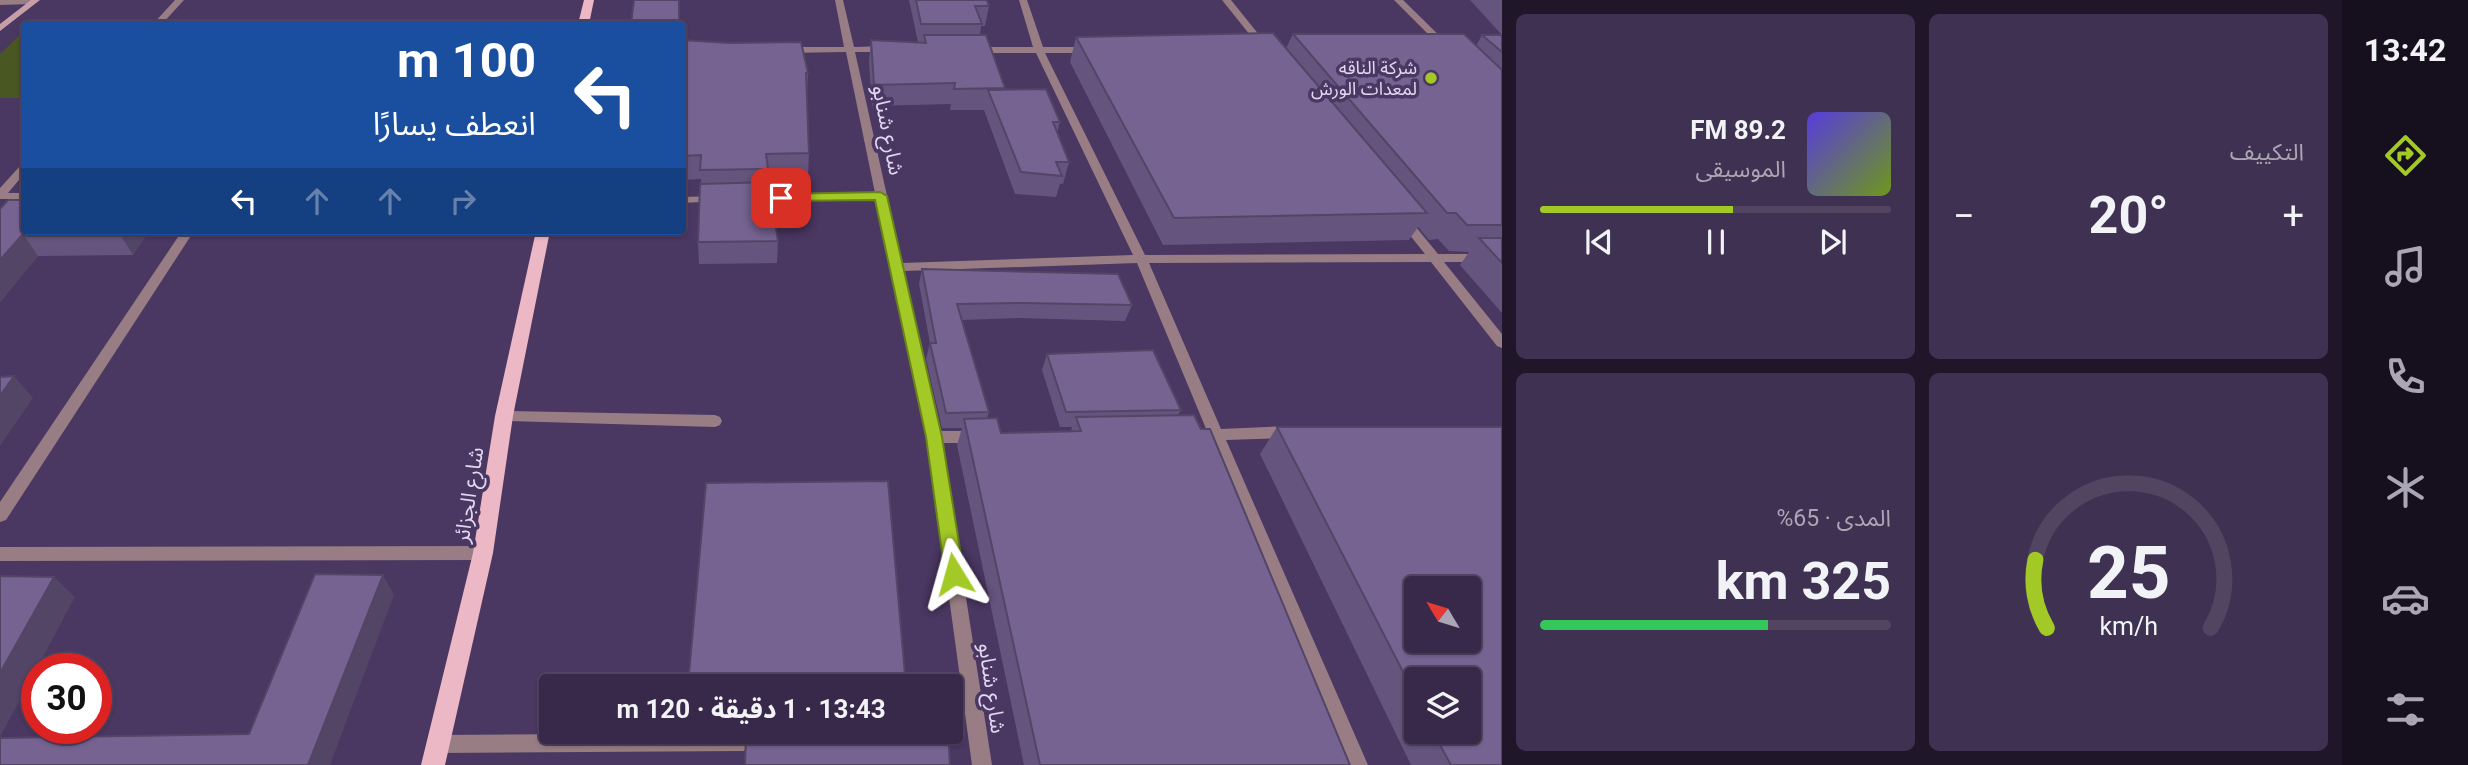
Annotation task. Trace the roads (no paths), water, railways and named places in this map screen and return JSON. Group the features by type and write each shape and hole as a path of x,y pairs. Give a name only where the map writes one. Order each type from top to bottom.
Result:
{"main road":[{"path":"584,21 589,0"},
{"name":"شارع الجزائر","path":"433,765 483,553 505,416 542,235"}],"street":[{"path":"0,2 33,0"},
{"path":"0,28 33,0"},
{"path":"160,21 180,0"},
{"name":"شارع شنابو","path":"839,0 934,437 982,765"},
{"path":"1023,0 1039,50 1141,259 1358,765"},
{"path":"1226,0 1268,51 1278,56"},
{"path":"1398,0 1452,52"},
{"path":"773,50 904,49"},
{"path":"958,50 1106,50"},
{"path":"1254,51 1268,51"},
{"path":"1438,52 1464,52"},
{"path":"0,195 21,171"},
{"path":"0,195 21,196"},
{"path":"686,200 880,196"},
{"path":"1392,206 1502,343"},
{"path":"0,515 185,235"},
{"path":"898,267 1141,259 1502,258"},
{"path":"505,416 715,421"},
{"path":"1192,435 1300,432"},
{"path":"934,437 998,438"},
{"path":"0,554 483,553"},
{"path":"437,744 539,743"}],"place":[{"name":"شركة الناقه لمعدات الورش","path":"1431,78"}]}
